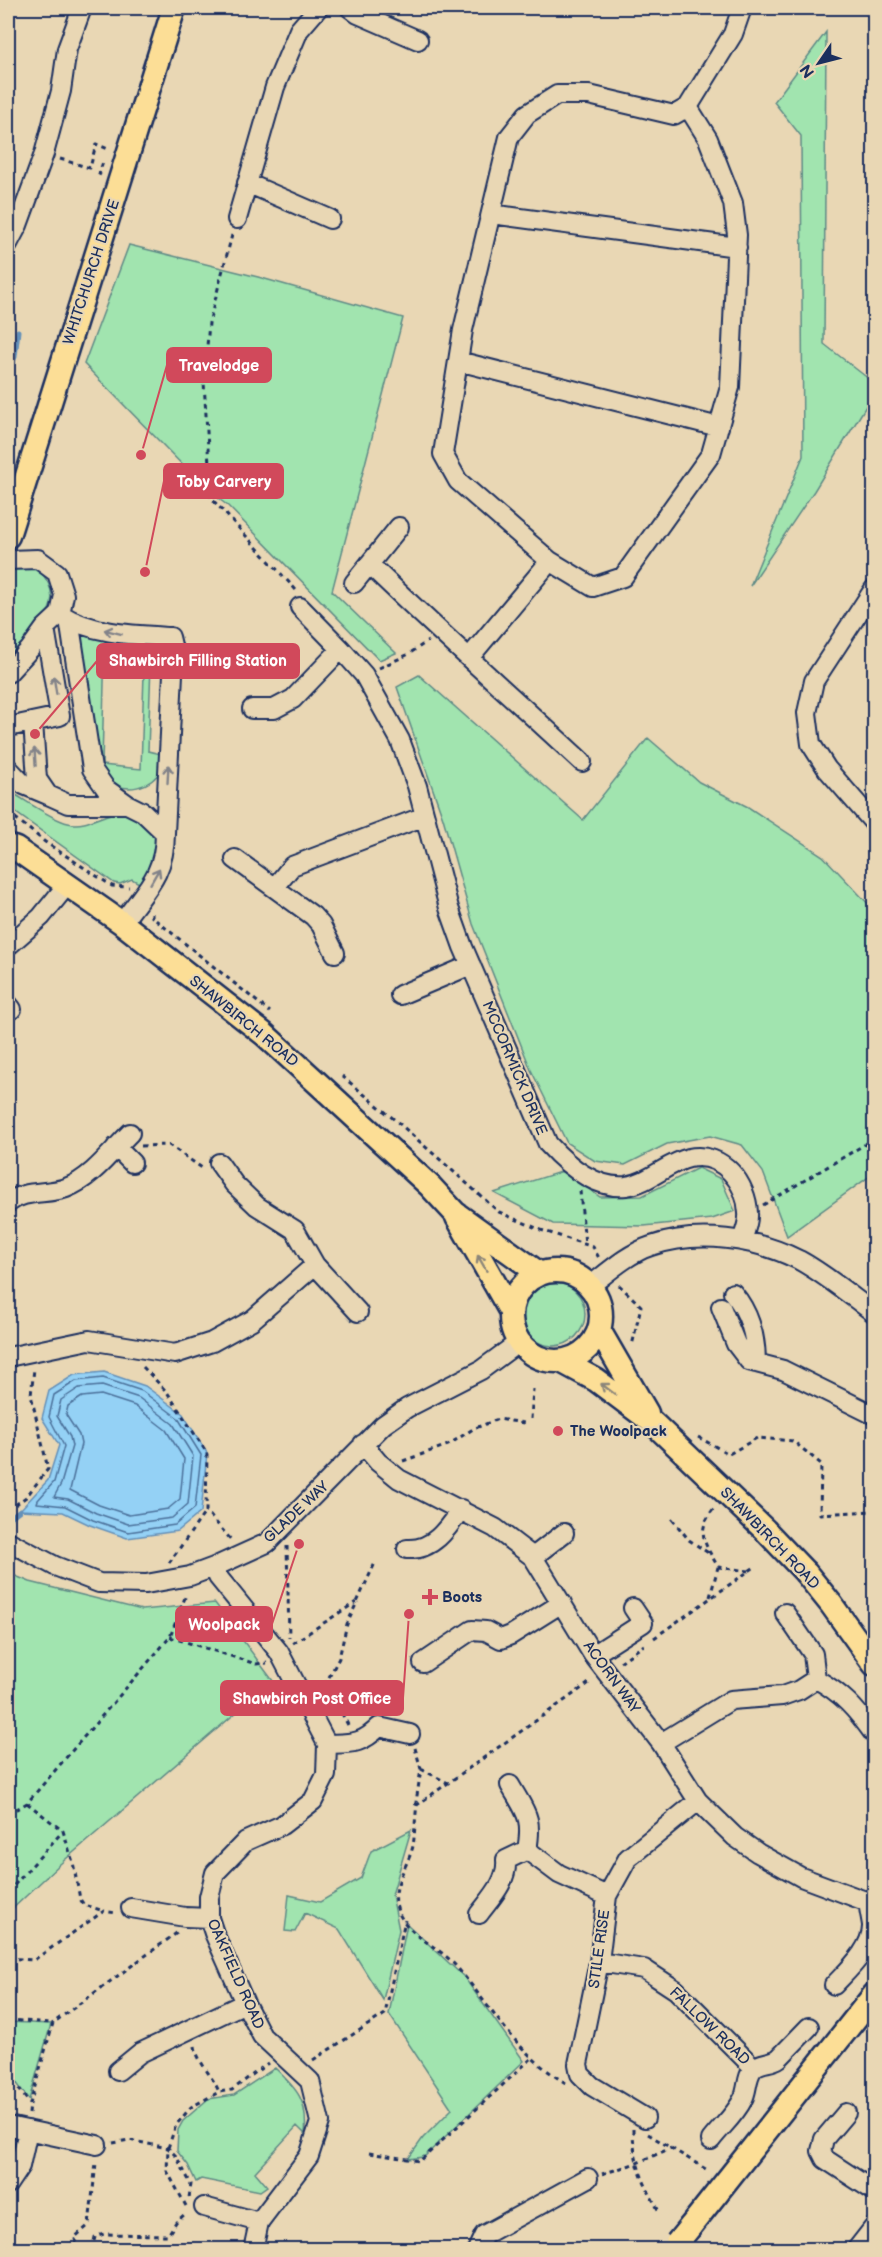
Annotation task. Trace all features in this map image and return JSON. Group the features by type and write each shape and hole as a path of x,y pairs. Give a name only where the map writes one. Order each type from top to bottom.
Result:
{"main road":[{"name":"WHITCHURCH DRIVE","path":"8,536 174,8"},
{"name":"SHAWBIRCH ROAD","path":"10,845 122,923 264,1034 430,1186 455,1213 540,1274"},
{"name":"SHAWBIRCH ROAD","path":"455,1213 511,1312"},
{"path":"550,1271 572,1274 590,1286 598,1300 601,1315 599,1330 594,1342 585,1352 574,1358 561,1362 537,1358 527,1351 514,1333 511,1312 514,1300 520,1289 540,1274 550,1271"},
{"name":"SHAWBIRCH ROAD","path":"599,1330 652,1422"},
{"name":"SHAWBIRCH ROAD","path":"561,1362 596,1380 652,1422 765,1530 806,1573 874,1664"},
{"path":"680,2240 874,1995"}],"street":[{"path":"8,242 18,225 44,154 61,91 66,49 82,8"},
{"path":"237,219 275,87 299,30 318,8"},
{"path":"350,8 358,14 418,40"},
{"path":"688,107 708,139 733,203 737,247 730,387 711,454 623,577 593,587 550,561 458,481 443,454 463,330 509,137 526,114 558,95 589,95 674,115 688,107 733,34 742,8"},
{"path":"247,183 330,219"},
{"path":"490,214 737,247"},
{"path":"458,361 718,427"},
{"path":"354,583 399,527"},
{"path":"8,560 38,559 57,573 64,595 64,616 92,769 106,789 143,812 165,833"},
{"path":"470,658 550,561"},
{"path":"369,564 439,633 470,658 582,762"},
{"path":"874,589 813,681 807,712 812,744 827,769 874,823"},
{"name":"MCCORMICK DRIVE","path":"300,607 364,675 400,740 417,786 449,908 548,1144 563,1160 578,1171 608,1184 626,1186 691,1157 710,1159 728,1168 741,1184 748,1214 741,1240"},
{"path":"8,673 45,628 64,616"},
{"path":"64,616 118,634 170,637 174,654 165,853 158,875 122,923"},
{"path":"8,727 60,716 45,628"},
{"path":"252,709 274,709 292,699 341,649"},
{"path":"33,722 37,779 48,795"},
{"path":"8,768 24,785 68,804 127,804"},
{"path":"275,887 292,866 425,816"},
{"path":"235,859 297,903 321,925 335,953"},
{"path":"8,946 41,917 67,885"},
{"path":"400,995 471,965"},
{"path":"8,1203 17,1196 64,1189 78,1182 124,1155 130,1133"},
{"path":"219,1163 234,1184 257,1206 295,1230 315,1265 358,1312"},
{"path":"590,1286 631,1256 650,1246 685,1239 741,1240 800,1261 874,1312"},
{"path":"8,1357 89,1340 175,1354 212,1342 252,1320 315,1265"},
{"path":"727,1300 739,1349 749,1361 783,1370 874,1415"},
{"name":"GLADE WAY","path":"8,1541 55,1566 99,1583 146,1584 190,1576 214,1567 267,1543 383,1425 407,1408 481,1370 519,1342"},
{"name":"ACORN WAY","path":"363,1444 384,1467 399,1479 495,1528 533,1557 593,1655 661,1743 698,1801 735,1837 758,1853 801,1876 871,1899 870,1936 859,1957 834,1985"},
{"path":"407,1549 420,1550 446,1532 461,1509"},
{"path":"533,1557 564,1533"},
{"name":"OAKFIELD ROAD","path":"214,1567 218,1577 282,1657 327,1744 326,1775 313,1801 282,1825 246,1841 215,1874 209,1897 209,1918 245,2003 262,2036 310,2081 320,2122 309,2156 259,2222 253,2250"},
{"path":"423,1663 472,1630 486,1631 501,1639 562,1603"},
{"path":"593,1655 643,1623 633,1608"},
{"path":"785,1614 813,1654 816,1679"},
{"path":"816,1679 836,1690 857,1709 874,1734"},
{"path":"661,1743 731,1700 782,1696 799,1690 816,1679"},
{"path":"327,1744 357,1743 368,1738 379,1727 410,1734"},
{"path":"510,1785 531,1827 527,1850"},
{"name":"STILE RISE","path":"645,2118 592,2086 580,2074 578,2064 599,1962 607,1896 628,1858 698,1801"},
{"path":"527,1850 559,1874 607,1896"},
{"path":"479,1914 503,1880 507,1870 506,1860 527,1850"},
{"path":"131,1908 185,1917 209,1918"},
{"name":"FALLOW ROAD","path":"599,1962 644,1969 676,1990 754,2068"},
{"path":"117,2071 140,2053 245,2003"},
{"name":"FALLOW ROAD","path":"711,2140 744,2099 754,2068 760,2064 774,2062 809,2027"},
{"path":"846,2113 821,2144 821,2151 825,2159 874,2191"},
{"path":"8,2126 98,2145"},
{"path":"8,2184 20,2166 28,2130"},
{"path":"477,2250 484,2235 588,2178"},
{"path":"196,2207 259,2222"},
{"path":"855,2250 874,2227"}],"path":[{"path":"44,154 90,168 96,144 108,149 99,174 119,183"},
{"path":"237,219 218,281 209,322 204,382 211,498 300,595 300,607"},
{"path":"364,675 407,655 439,633"},
{"path":"8,812 45,842 112,886 132,887"},
{"path":"151,909 152,917 260,1002 276,1018"},
{"path":"333,1070 401,1125 499,1212 541,1230 593,1247 598,1255"},
{"path":"748,1214 874,1139"},
{"path":"124,1155 138,1146 169,1145 204,1170 219,1163"},
{"path":"578,1171 586,1245"},
{"path":"631,1296 641,1306 631,1350"},
{"path":"123,1346 168,1392 207,1453 206,1511 170,1562 166,1580"},
{"path":"8,1510 26,1497 48,1469 31,1395 36,1351"},
{"path":"531,1419 533,1389"},
{"path":"384,1467 448,1444 473,1429 498,1419 524,1423"},
{"path":"689,1432 729,1454 757,1438 793,1441 821,1464 820,1514 874,1511"},
{"path":"709,1599 718,1567 703,1540 704,1520 719,1502"},
{"path":"206,1511 244,1554"},
{"path":"672,1519 689,1540 711,1555"},
{"path":"277,1532 288,1548 289,1646 358,1600"},
{"path":"357,1743 326,1683 339,1658 347,1623 375,1563"},
{"path":"569,2085 548,2073 507,2033 453,1962 426,1943 398,1911 396,1892 412,1846 417,1805 756,1566"},
{"path":"718,1567 749,1571"},
{"path":"8,1814 27,1803 170,1637 189,1587 190,1576"},
{"path":"170,1637 256,1664 270,1663 282,1657"},
{"path":"410,1734 421,1769 414,1804 415,1814"},
{"path":"421,1769 448,1783"},
{"path":"27,1803 63,1831 73,1862 80,1899 84,1905 126,1914 131,1908"},
{"path":"8,1892 63,1831"},
{"path":"8,1958 34,1960 104,1911"},
{"path":"28,2130 30,2104 53,2023 180,1931 185,1917"},
{"path":"299,2069 385,2014 405,1920"},
{"path":"8,2020 53,2023"},
{"path":"194,2027 196,2054 219,2092"},
{"path":"196,2207 167,2171 168,2148 176,2125 191,2108 219,2092 232,2090 281,2054"},
{"path":"369,2154 420,2161 532,2058"},
{"path":"8,2074 30,2104"},
{"path":"660,2213 638,2172 633,2146 633,2124 725,2182"},
{"path":"82,2250 74,2238 89,2225 98,2145 129,2140 168,2148 176,2156 191,2184 196,2207"},
{"path":"588,2178 637,2163 671,2148"},
{"path":"92,2250 95,2237 104,2234 168,2235 176,2222 196,2207"}],"green space":[{"path":"826,32 824,344 874,383 874,393 814,491 750,586 803,456 801,136 774,102"},
{"path":"129,245 258,277 403,318 332,591 396,653 379,660 228,506 204,487 84,364"},
{"path":"17,567 37,568 48,582 52,598 49,610 8,666 8,570"},
{"path":"80,629 118,642 105,642 102,765 141,769 145,642 157,646 164,655 165,663 151,663 148,751 165,755 157,776 144,785 129,788 115,784 97,763"},
{"path":"419,675 583,820 648,738 699,782 748,807 823,856 874,910 874,1173 787,1236 763,1172 742,1145 710,1136 667,1144 625,1165 595,1161 567,1143 531,1070 473,924 443,818 397,687"},
{"path":"8,785 11,792 47,814 68,823 88,822 117,812 126,812 135,816 154,835 156,849 150,870 139,883 132,879 120,884 114,883 8,807"},
{"path":"698,1168 721,1179 735,1211 712,1219 644,1226 553,1224 494,1193 563,1171 600,1197 642,1196"},
{"path":"553,1282 576,1291 585,1314 576,1337 553,1346 530,1337 521,1314 530,1291"},
{"path":"8,1573 30,1582 142,1610 215,1603 273,1681 60,1864 8,1913"},
{"path":"411,1830 392,1895 399,1930 383,2000 339,1929 305,1913 295,1932 285,1931 289,1895 320,1902 361,1878 371,1851"},
{"path":"407,1924 464,1977 524,2061 424,2157 408,2159 423,2138 452,2109 389,2014"},
{"path":"8,2022 51,2024 29,2100 8,2071"},
{"path":"275,2068 300,2097 305,2113 305,2134 297,2126 255,2172 267,2186 260,2191 201,2179 196,2182 188,2165 177,2151 178,2130 183,2121 208,2099 234,2095"}],"water":[{"path":"104,1372 145,1386 183,1414 207,1453 201,1512 178,1531 127,1538 90,1525 63,1512 20,1510 48,1480 59,1445 42,1418 49,1391 74,1375"}],"waterway":[{"path":"8,372 15,357 18,331"},
{"path":"8,1519 20,1510"}],"place":[{"name":"Travelodge","path":"141,455"},
{"name":"Toby Carvery","path":"145,572"},
{"name":"Shawbirch Filling Station","path":"35,734"},
{"name":"The Woolpack","path":"558,1431"},
{"name":"Woolpack","path":"299,1544"},
{"name":"Boots","path":"430,1597"},
{"name":"Shawbirch Post Office","path":"409,1614"}]}
